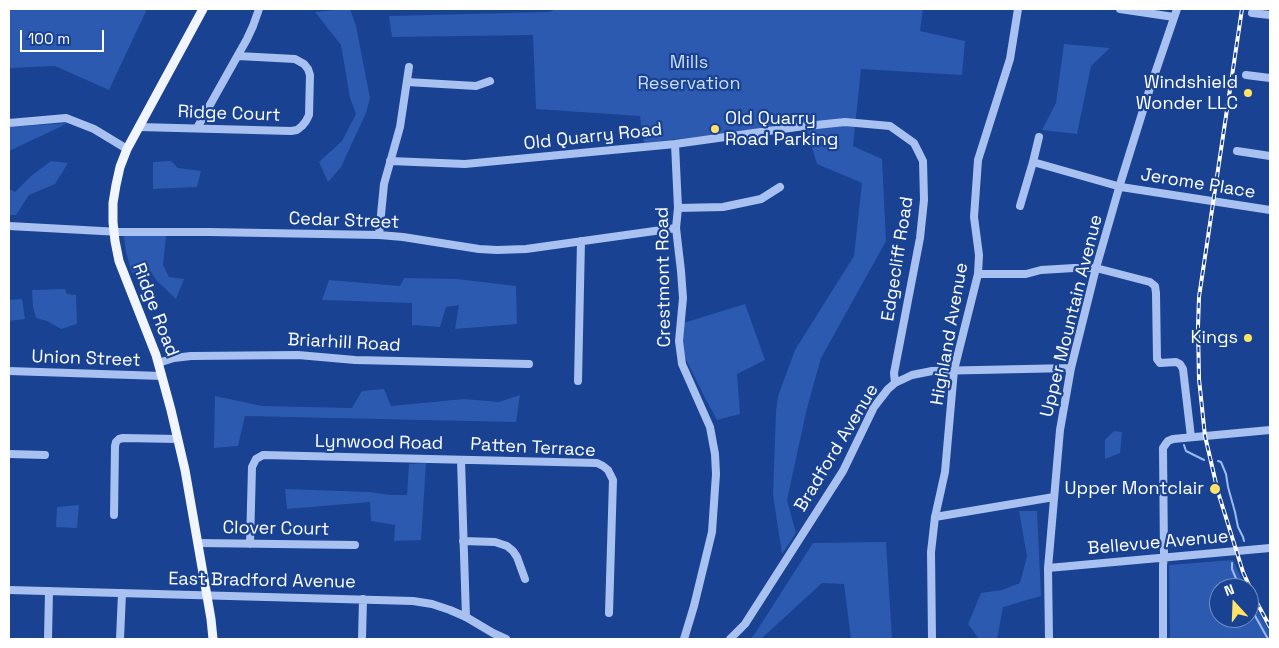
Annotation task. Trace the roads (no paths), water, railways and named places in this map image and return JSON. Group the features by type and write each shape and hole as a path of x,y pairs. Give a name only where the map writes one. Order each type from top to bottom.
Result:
{"main road":[{"name":"Ridge Road","path":"203,9 127,149 116,185 113,213 119,261 158,363 178,439 198,543 213,639"}],"street":[{"path":"197,128 254,26 259,9"},
{"name":"Highland Avenue","path":"932,639 934,517 945,472 954,370 978,274 979,255 974,217 978,160 1010,59 1018,9"},
{"path":"1120,9 1174,17"},
{"name":"Upper Mountain Avenue","path":"1049,639 1048,568 1060,430 1071,368 1096,268 1150,88 1177,9"},
{"path":"1252,13 1270,15"},
{"name":"Ridge Court","path":"139,127 291,132 300,128 309,115 310,75 304,64 295,59 238,56"},
{"path":"379,235 384,184 400,127 409,67"},
{"path":"1246,75 1270,78"},
{"path":"407,82 476,86 490,81"},
{"path":"9,123 66,118 94,129 127,149"},
{"name":"Edgecliff Road","path":"797,127 845,122 890,126 914,143 923,161 924,200 920,238 894,373 895,383"},
{"name":"Old Quarry Road","path":"390,161 465,164 675,144 797,127"},
{"path":"1020,206 1039,137"},
{"name":"Crestmont Road","path":"675,144 678,208 676,228 683,298 679,341 682,364 710,428 715,454 716,474 712,532 684,639"},
{"path":"1237,151 1270,156"},
{"name":"Jerome Place","path":"1033,162 1120,187 1270,210"},
{"path":"678,208 723,207 761,199 780,187"},
{"name":"Cedar Street","path":"9,226 114,231 379,235 497,250 517,250 676,228"},
{"path":"578,381 581,241"},
{"path":"978,274 1026,274 1041,270 1096,268 1150,282 1155,286 1156,293 1157,359 1160,363 1176,362 1180,364 1191,437"},
{"name":"Briarhill Road","path":"158,363 174,358 191,356 298,355 355,360 529,364"},
{"name":"Bradford Avenue","path":"730,639 745,624 843,471 874,407 895,383 921,373 954,370 1071,368"},
{"name":"Union Street","path":"9,371 162,376"},
{"path":"1163,639 1165,444 1173,439 1270,430"},
{"path":"114,515 116,442 123,438 178,439"},
{"path":"9,454 45,455"},
{"name":"Lynwood Road","path":"250,544 252,467 254,460 260,456 461,460 466,617"},
{"name":"Patten Terrace","path":"461,460 597,463 611,473 613,480 609,613"},
{"path":"934,517 1054,497"},
{"path":"463,541 495,542 507,546 513,550 517,557 525,579"},
{"name":"Clover Court","path":"198,543 355,546"},
{"name":"Bellevue Avenue","path":"1048,568 1270,548"},
{"name":"East Bradford Avenue","path":"9,590 403,600 442,607 466,617 506,639"},
{"path":"48,639 49,591"},
{"path":"120,639 122,593"},
{"path":"362,639 363,598"}],"waterway":[{"path":"1184,445 1186,451 1204,460"},
{"path":"1218,461 1221,462 1226,474 1238,527 1244,541"},
{"path":"1232,563 1236,578"},
{"path":"1259,623 1268,639"}],"railway":[{"path":"1242,9 1199,297 1199,379 1205,436 1218,492 1243,572 1270,627"}],"place":[{"name":"Windshield Wonder LLC","path":"1248,93"},
{"name":"Old Quarry Road Parking","path":"715,129"},
{"name":"Kings","path":"1248,338"},
{"name":"Upper Montclair","path":"1215,489"}],"park label":[{"name":"Mills Reservation","path":"689,73"}]}
